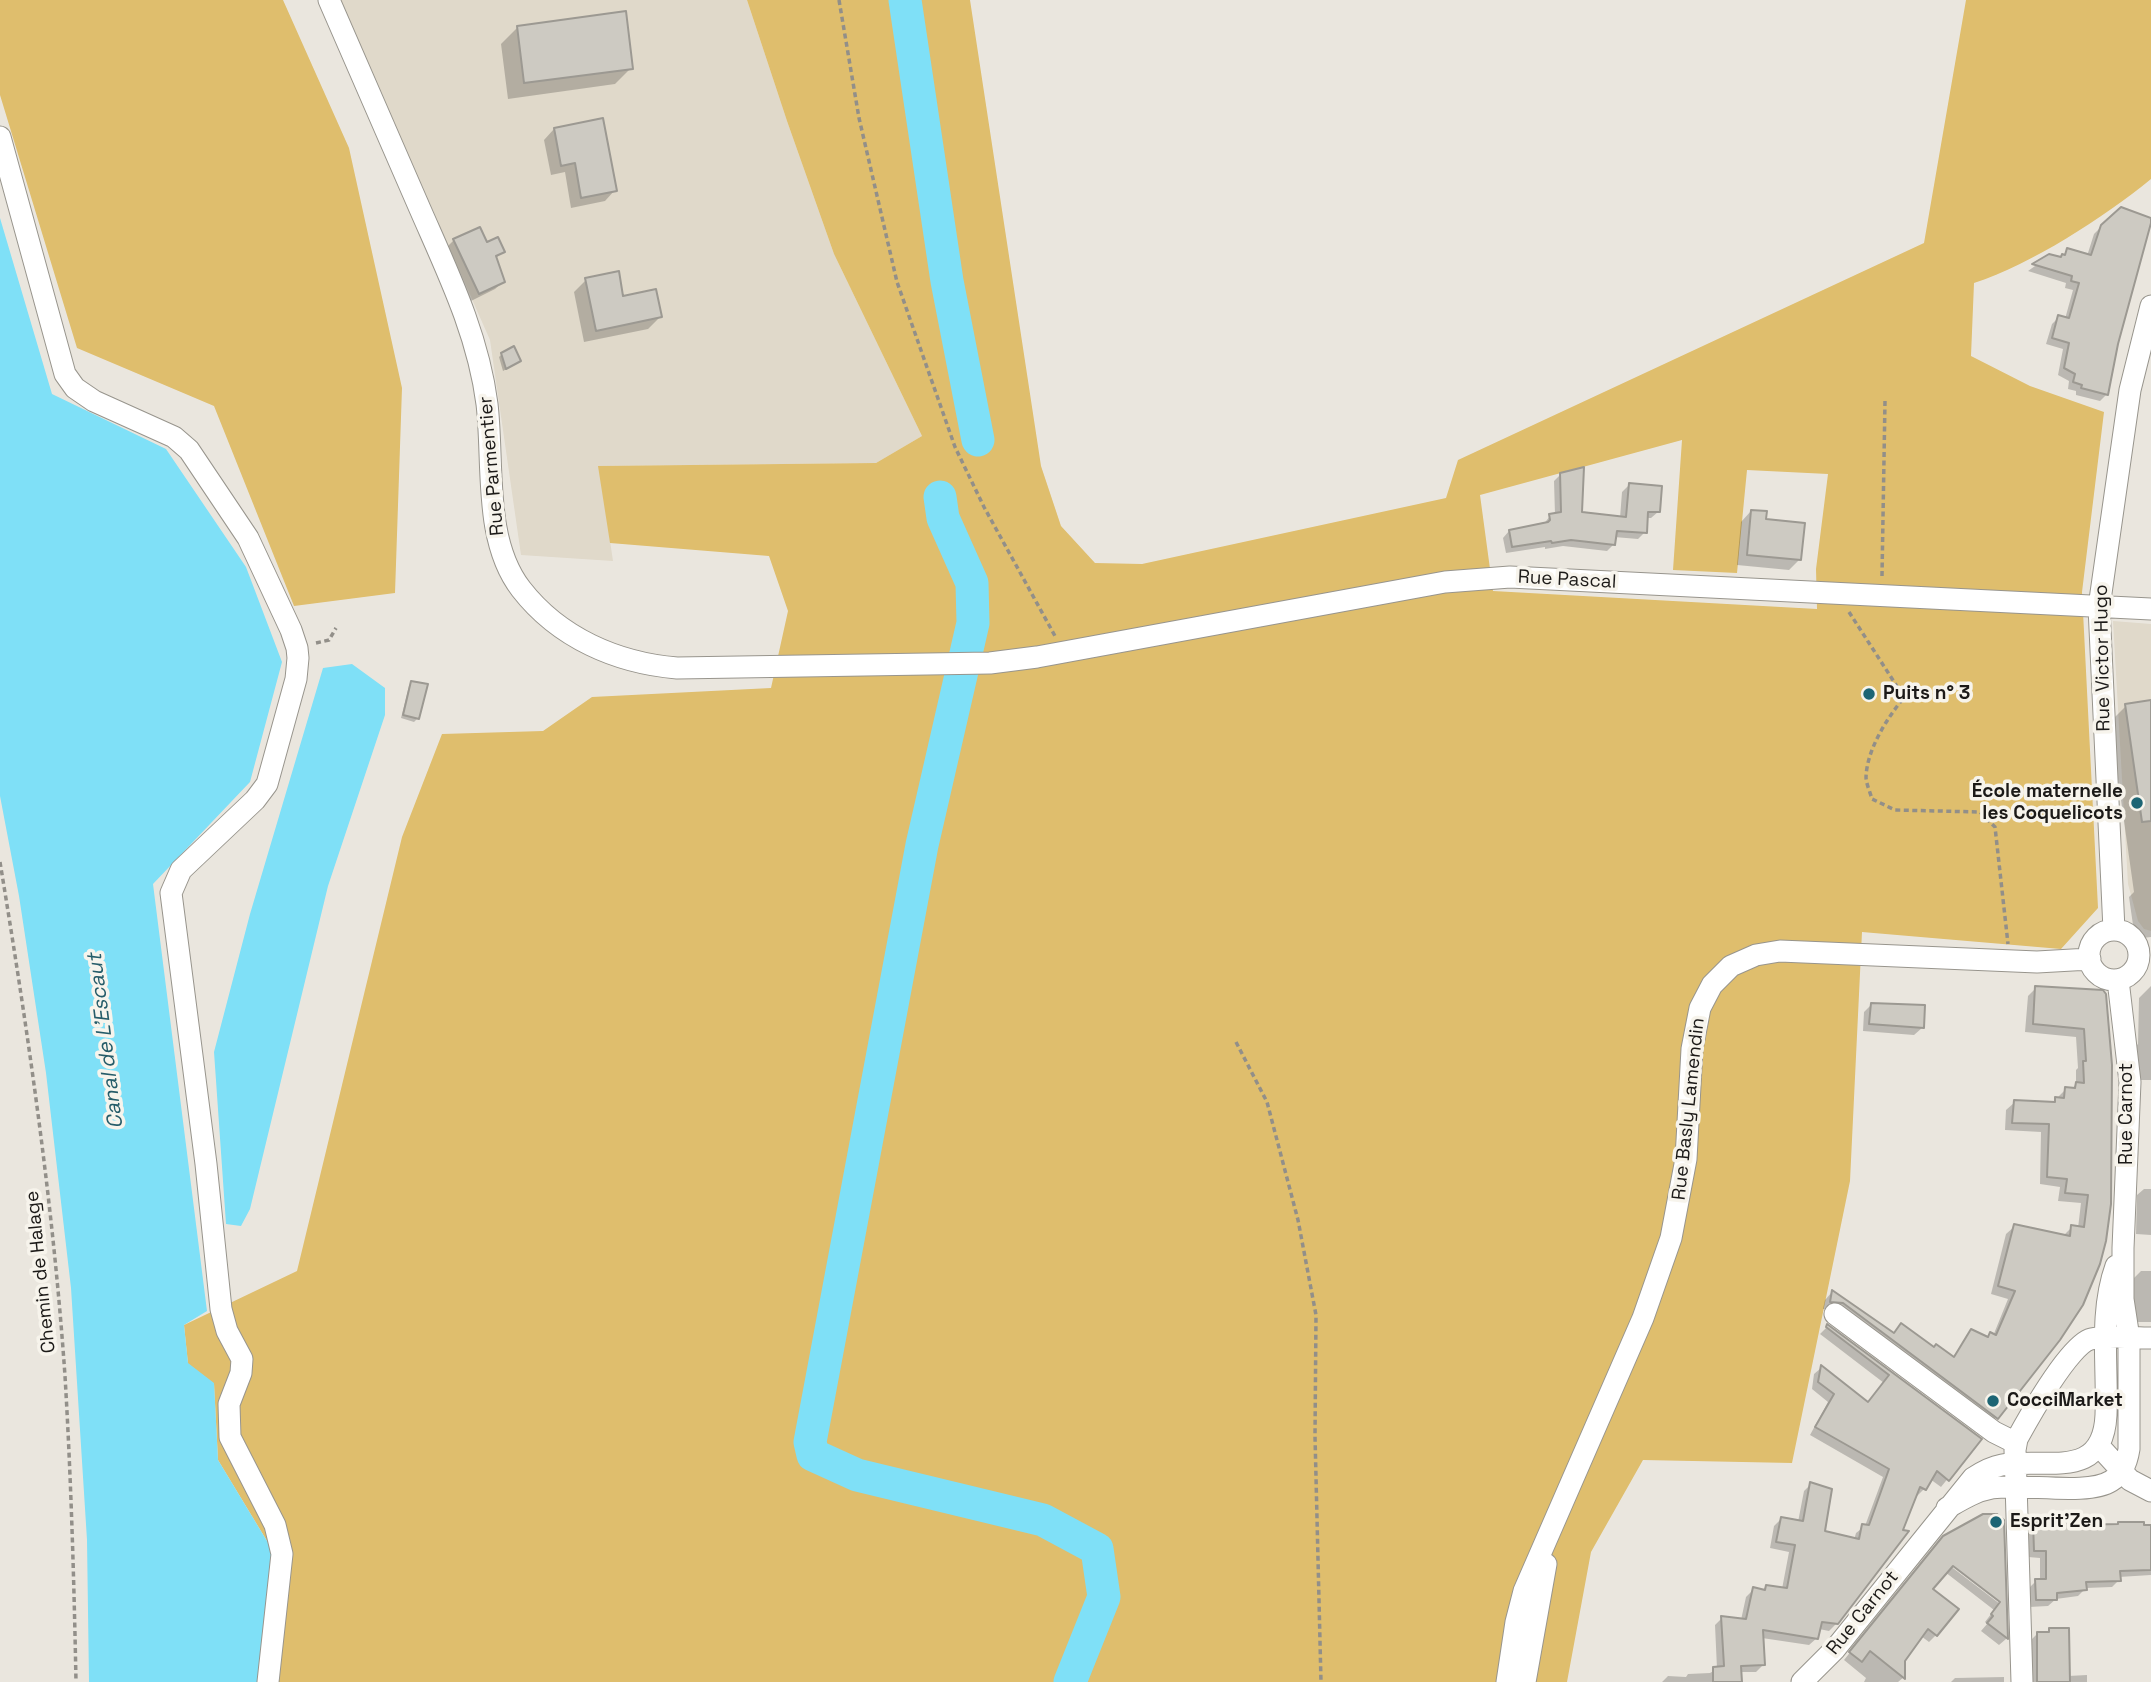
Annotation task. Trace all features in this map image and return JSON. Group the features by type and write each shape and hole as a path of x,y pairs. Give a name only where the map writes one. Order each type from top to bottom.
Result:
{"street":[{"name":"Rue Parmentier","path":"329,0 455,289 472,335 485,393 498,538 508,567 522,589 552,619 581,640 606,654 650,666 693,668 990,663"},
{"path":"0,137 69,381 94,401 174,437 188,450 248,538 297,648 296,678 267,784 255,800 181,870 171,893 223,1320 242,1359 229,1404 230,1437 270,1513 281,1545 268,1682"},
{"name":"Rue Victor Hugo","path":"2114,930 2099,607 2130,390 2151,306"},
{"name":"Rue Pascal","path":"990,663 1479,578 1510,577 2151,609"},
{"path":"2114,930 2125,932 2132,937 2145,954 2135,969 2118,980 2101,976 2095,971 2090,959 2090,950 2095,939 2105,931 2114,930"},
{"name":"Rue Basly Lamendin","path":"1507,1682 1516,1622 1524,1591 1643,1318 1668,1247 1686,1159 1696,1021 1705,996 1720,975 1743,960 1780,951 2036,962 2090,959"},
{"name":"Rue Carnot","path":"1947,1508 1984,1490 2017,1487 2097,1487 2110,1482 2122,1472 2126,1464 2129,1449 2129,1338 2123,1299 2123,1248 2130,1082 2118,980"},
{"name":"Rue Carnot","path":"1802,1682 1835,1649 1947,1508 1982,1472 2001,1465 2016,1453 2078,1461 2092,1453 2098,1445 2105,1429 2108,1290 2123,1248"},
{"path":"1835,1314 1994,1432 2016,1453"},
{"path":"2022,1682 2016,1453 2023,1428 2072,1352 2085,1341 2151,1338"},
{"path":"2098,1445 2136,1485 2151,1491"},
{"name":"Rue Basly Lamendin","path":"1525,1682 1539,1595 1557,1518"}],"path":[{"path":"839,0 859,118 897,282 955,447 984,508 1064,652"},
{"path":"1882,595 1885,401"},
{"path":"1836,593 1898,688 1902,700 1873,750 1866,778 1872,799 1895,810 1980,812 1995,827 2008,944 2020,945"},
{"path":"297,648 328,640 336,628"},
{"name":"Chemin de Halage","path":"0,862 30,1045 56,1278 65,1376 76,1682"},
{"path":"1237,1042 1267,1102 1298,1220 1316,1315 1315,1436 1321,1682"}],"shaded area":[{"path":"0,0 283,0 349,148 402,388 395,593 294,606 214,406 77,348 0,95"},
{"path":"340,0 747,0 834,254 922,436 876,463 599,466 613,561 521,555 490,340"},
{"path":"747,0 970,0 1041,466 1061,526 1095,563 1142,564 1446,498 1458,460 1924,243 1966,0 2151,0 2151,179 2111,209 2043,252 1974,283 1971,356 2030,386 2104,412 2082,592 2098,908 2061,949 1862,932 1850,1181 1792,1463 1643,1460 1591,1552 1567,1682 259,1682 273,1551 218,1460 214,1384 188,1364 184,1325 297,1271 402,837 442,734 543,731 592,697 771,688 788,611 769,556 610,543 598,466 876,463 922,436 834,254","holes":["1682,440 1673,570 1737,573 1747,470 1828,474 1816,569 1817,609 1493,591 1480,495"]},
{"name":"École maternelle les Coquelicots","path":"2113,621 2151,624 2151,931 2144,929 2138,921 2128,884"}],"water":[{"name":"Canal de L'Escaut","path":"0,218 52,394 166,449 246,567 282,662 250,782 153,884 207,1311 184,1325 188,1363 214,1383 218,1460 273,1551 259,1682 89,1682 87,1540 71,1288 46,1073 19,896 0,796"},
{"path":"352,664 385,688 385,715 328,886 250,1209 241,1226 226,1224 214,1052 250,914 323,668"}],"building":[{"path":"626,11 633,69 524,83 517,26"},
{"path":"603,118 617,191 581,198 575,163 561,166 554,128"},
{"path":"2121,207 2151,218 2151,223 2118,344 2108,395 2081,388 2082,385 2073,382 2075,374 2064,368 2069,343 2052,338 2058,315 2069,318 2079,283 2071,281 2072,276 2032,264 2049,254 2061,257 2062,254 2065,255 2067,248 2091,255 2101,225"},
{"path":"480,227 487,242 498,237 505,252 496,256 505,282 479,294 453,239"},
{"path":"619,271 623,296 656,289 662,317 596,331 585,278"},
{"path":"514,346 521,361 506,369 501,353"},
{"path":"1584,467 1582,512 1626,517 1629,483 1662,486 1660,512 1648,512 1647,533 1617,531 1615,545 1571,540 1512,547 1509,530 1548,522 1549,514 1561,512 1560,473"},
{"path":"1751,510 1767,511 1766,519 1805,523 1801,560 1747,555"},
{"path":"411,681 428,684 419,719 403,715"},
{"path":"2151,700 2151,821 2142,822 2125,704"},
{"path":"2035,986 2103,990 2106,994 2112,1065 2111,1204 2100,1264 2083,1305 2060,1340 1998,1419 1843,1303 1830,1302 1832,1290 1894,1333 1901,1323 1934,1347 1936,1344 1954,1357 1971,1329 1988,1337 1990,1332 1996,1335 2015,1291 1998,1286 2014,1224 2070,1236 2071,1225 2084,1227 2088,1195 2065,1193 2067,1179 2047,1177 2049,1124 2012,1123 2014,1100 2055,1102 2055,1097 2064,1098 2065,1087 2075,1088 2076,1082 2084,1083 2084,1029 2033,1024"},
{"path":"1871,1003 1925,1005 1924,1028 1869,1024"},
{"path":"1827,1324 1982,1439 1949,1481 1937,1471 1926,1490 1920,1487 1903,1530 1909,1531 1838,1624 1822,1622 1818,1639 1763,1630 1765,1665 1741,1666 1742,1682 1713,1682 1713,1667 1724,1666 1721,1616 1746,1619 1753,1587 1765,1590 1766,1585 1787,1588 1795,1545 1776,1542 1781,1517 1803,1521 1810,1482 1832,1489 1825,1531 1859,1539 1862,1524 1869,1525 1889,1469 1815,1427 1834,1394 1818,1382 1821,1365 1868,1402 1889,1375 1826,1327"},
{"path":"1983,1514 1997,1514 2004,1520 2008,1639 1987,1623 2000,1602 1953,1566 1933,1589 1959,1609 1937,1636 1928,1629 1905,1661 1905,1679 1870,1651 1862,1662 1849,1652 1943,1536"},
{"path":"2039,1517 2075,1517 2076,1525 2144,1522 2144,1525 2151,1525 2151,1570 2120,1571 2121,1581 2086,1582 2087,1590 2057,1593 2057,1600 2036,1600 2035,1579 2046,1579 2046,1551 2034,1551 2033,1522"},
{"path":"2049,1628 2069,1628 2070,1682 2037,1682 2037,1632 2049,1632"}],"waterway":[{"path":"905,0 947,281 978,440"},
{"path":"940,497 943,518 972,583 973,623 922,845 810,1442 813,1455 857,1475 1043,1520 1097,1549 1104,1597 1070,1682"}],"place":[{"name":"Puits n° 3","path":"1869,694"},
{"name":"École maternelle les Coquelicots","path":"2137,803"},
{"name":"CocciMarket","path":"1993,1401"},
{"name":"Esprit'Zen","path":"1996,1522"}]}
